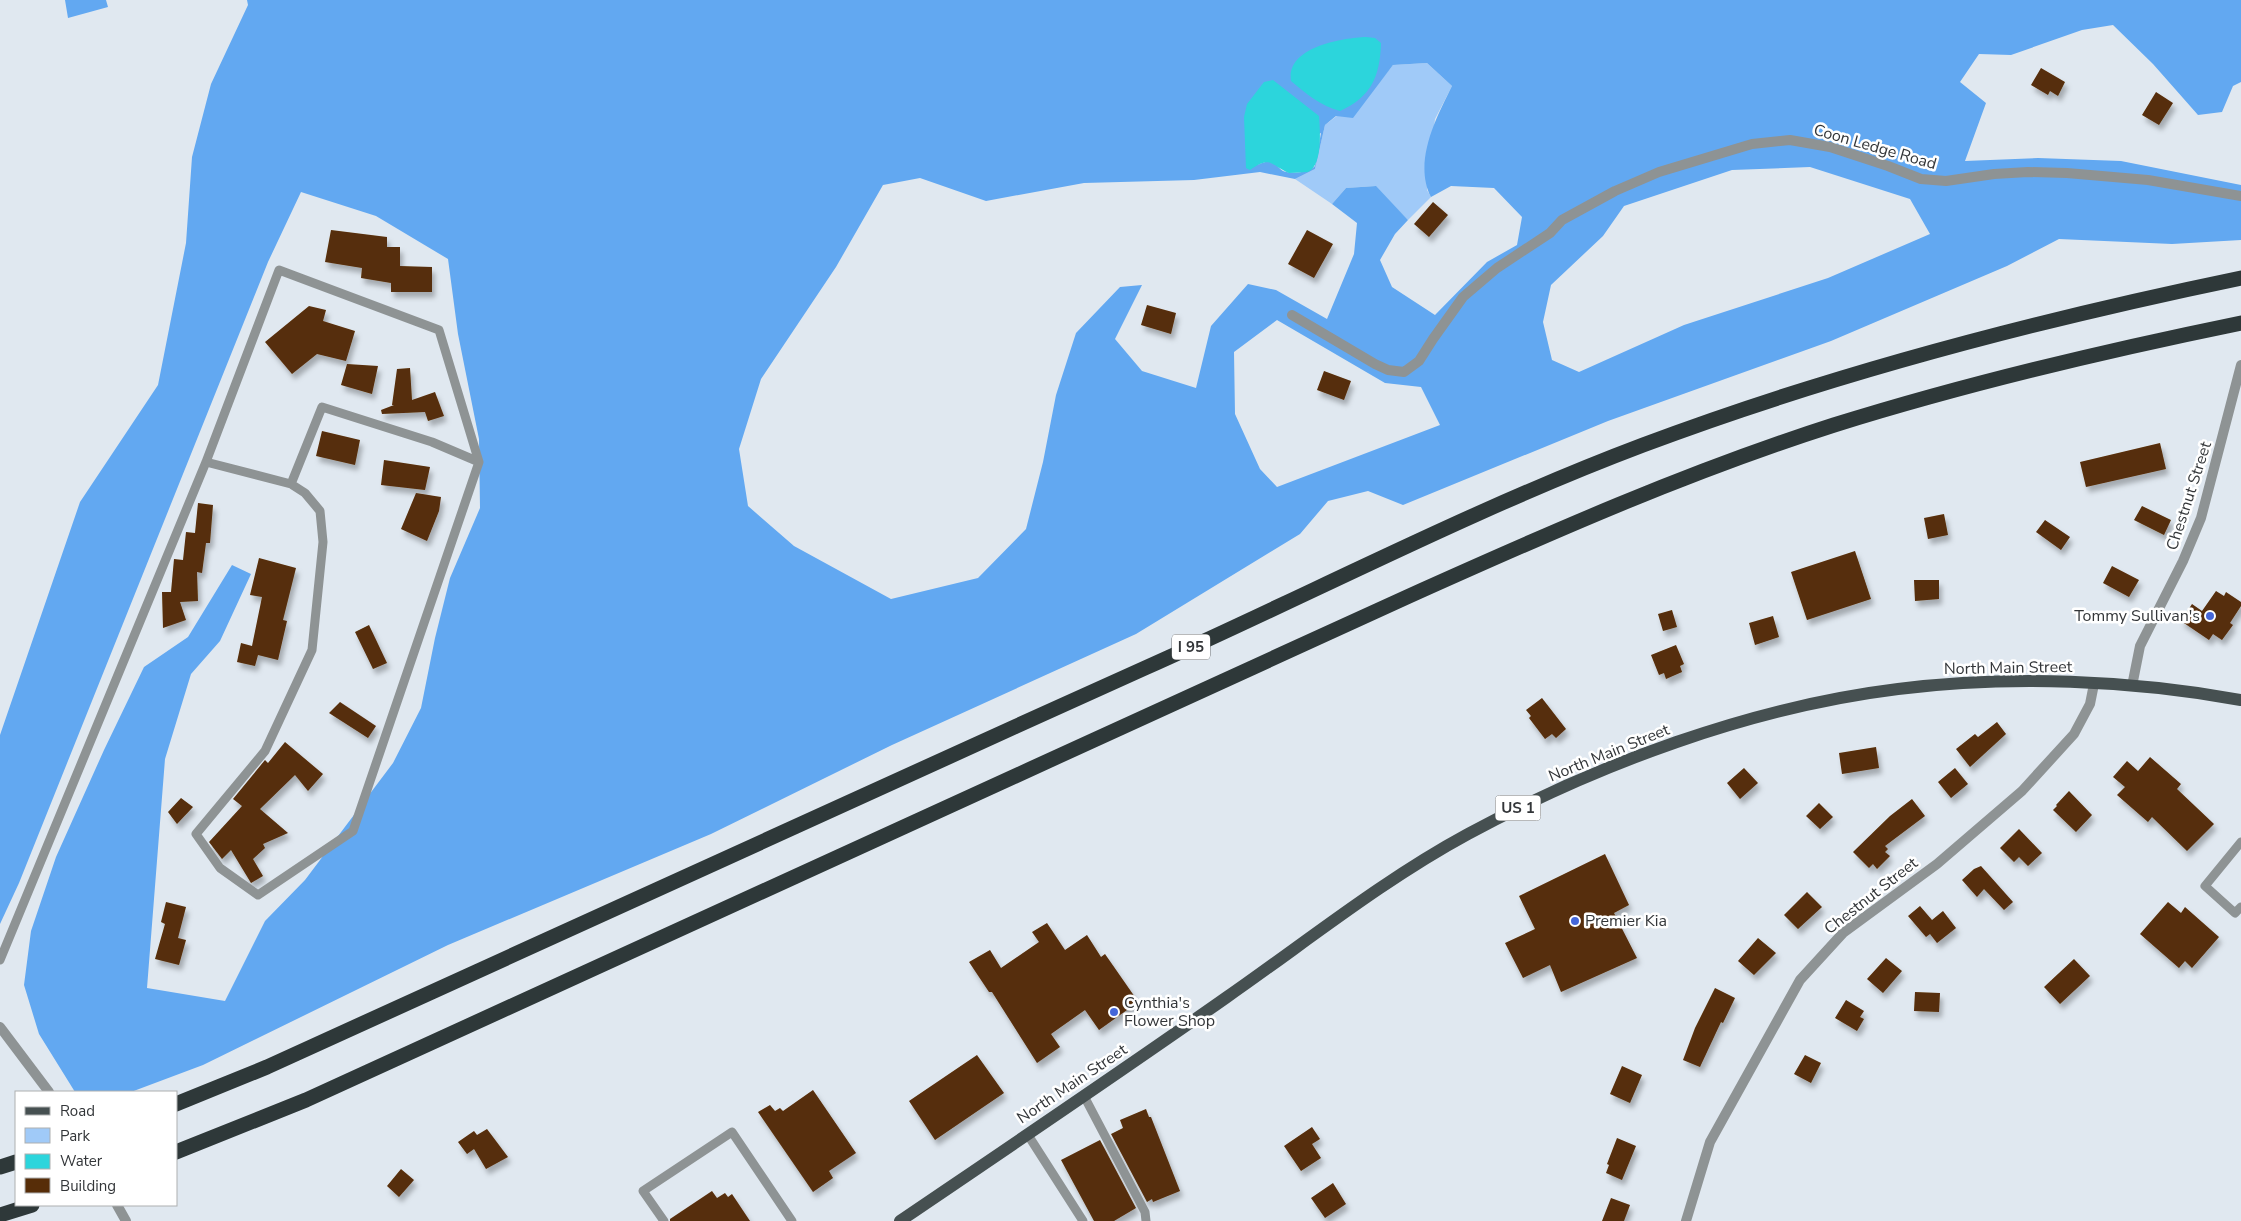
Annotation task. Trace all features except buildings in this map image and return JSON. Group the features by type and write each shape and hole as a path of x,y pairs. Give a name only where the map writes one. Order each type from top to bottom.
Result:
{"highway":[{"name":"I 95","path":"178,1103 267,1067 1178,653 1395,552 1544,486 1641,446 1795,391 1903,359 2147,298 2240,279"},
{"path":"178,1151 306,1100 1568,524 1667,484 1833,425 1956,389 2036,368 2241,322"},
{"path":"0,1165 15,1161"},
{"path":"0,1215 29,1206"}],"main road":[{"name":"North Main Street","path":"900,1221 1084,1096 1414,866 1466,835 1518,808 1641,754 1782,710 1898,689 1995,682 2094,684 2176,690 2241,700"}],"street":[{"name":"Coon Ledge Road","path":"1292,315 1375,364 1388,370 1404,372 1419,361 1432,339 1463,297 1498,268 1550,233 1562,220 1615,191 1659,172 1752,144 1790,140 1830,147 1922,179 1946,181 1994,174 2028,172 2067,173 2148,180 2241,196"},
{"name":"Chestnut Street","path":"2132,686 2140,646 2184,561 2201,518 2241,365"},
{"name":"Chestnut Street","path":"1686,1221 1710,1142 1800,980 1843,933 1937,864 2022,791 2074,734 2090,704 2094,684"},
{"path":"0,1028 48,1091"},
{"path":"118,1206 126,1221"}],"lane":[{"path":"0,960 206,462 279,270 438,330 479,462 353,831 258,895 220,868 196,834 266,750 312,650 323,531 320,512 305,492 291,484 206,462"},
{"path":"291,484 322,407 432,442 479,462"},
{"path":"2241,842 2205,886 2235,914 2241,907"},
{"path":"1084,1096 1145,1212 1146,1221"},
{"path":"664,1221 643,1191 732,1132 792,1221"},
{"path":"1028,1134 1082,1221"}],"green space":[{"path":"1427,63 1452,86 1435,119 1427,190 1431,197 1408,220 1375,186 1346,188 1332,204 1295,179 1315,169 1325,125 1376,86 1393,65"}],"shaded area":[{"path":"65,0 106,0 108,7 68,18"},
{"path":"247,0 2241,0 2241,82 2233,86 2222,112 2198,115 2153,64 2113,25 2082,30 2011,55 1979,54 1960,82 1986,103 1965,161 2038,158 2121,161 2241,185 2241,240 2172,244 2059,239 2007,266 1831,341 1608,421 1403,505 1368,491 1328,501 1300,534 1136,634 892,745 711,834 448,945 203,1065 134,1091 74,1091 39,1034 24,985 31,931 56,857 144,667 188,637 232,565 251,574 220,641 191,674 165,759 147,988 225,1001 265,921 305,880 393,763 421,708 435,638 450,578 480,508 479,439 458,334 448,259 376,216 301,192 268,262 19,883 0,924 0,735 80,502 158,385 186,243 192,157 211,84 248,5","holes":["1427,63 1452,86 1439,112 1426,155 1424,169 1431,197 1451,186 1494,188 1522,217 1517,245 1487,262 1435,315 1392,287 1380,260 1395,234 1408,220 1376,186 1346,188 1332,204 1357,223 1354,254 1327,319 1276,290 1248,284 1211,326 1196,388 1142,371 1115,339 1142,285 1120,287 1076,333 1056,395 1043,462 1026,529 978,578 891,599 794,546 748,506 739,449 761,379 836,267 883,185 920,178 986,201 1084,183 1194,180 1260,172 1295,179 1315,169 1325,125 1336,116 1353,118 1393,65","1321,133 1315,166 1312,168 1300,172 1291,172 1283,171 1271,162 1257,165","1810,167 1910,199 1930,234 1828,278 1684,325 1579,372 1552,360 1543,322 1551,285 1603,236 1624,206 1732,170","1277,320 1385,383 1421,387 1440,425 1277,487 1260,469 1235,414 1234,352"]}],"water":[{"path":"1366,37 1375,38 1381,43 1379,66 1372,84 1351,105 1340,111 1333,109 1314,99 1291,81 1292,69 1297,60 1306,52 1330,42"},
{"path":"1273,80 1319,116 1320,147 1316,162 1308,172 1289,173 1267,162 1257,165 1250,170 1246,168 1244,117 1247,104 1264,82"}],"place":[{"name":"Tommy Sullivan's","path":"2210,616"},
{"name":"Premier Kia","path":"1575,921"},
{"name":"Cynthia's Flower Shop","path":"1114,1012"}]}
